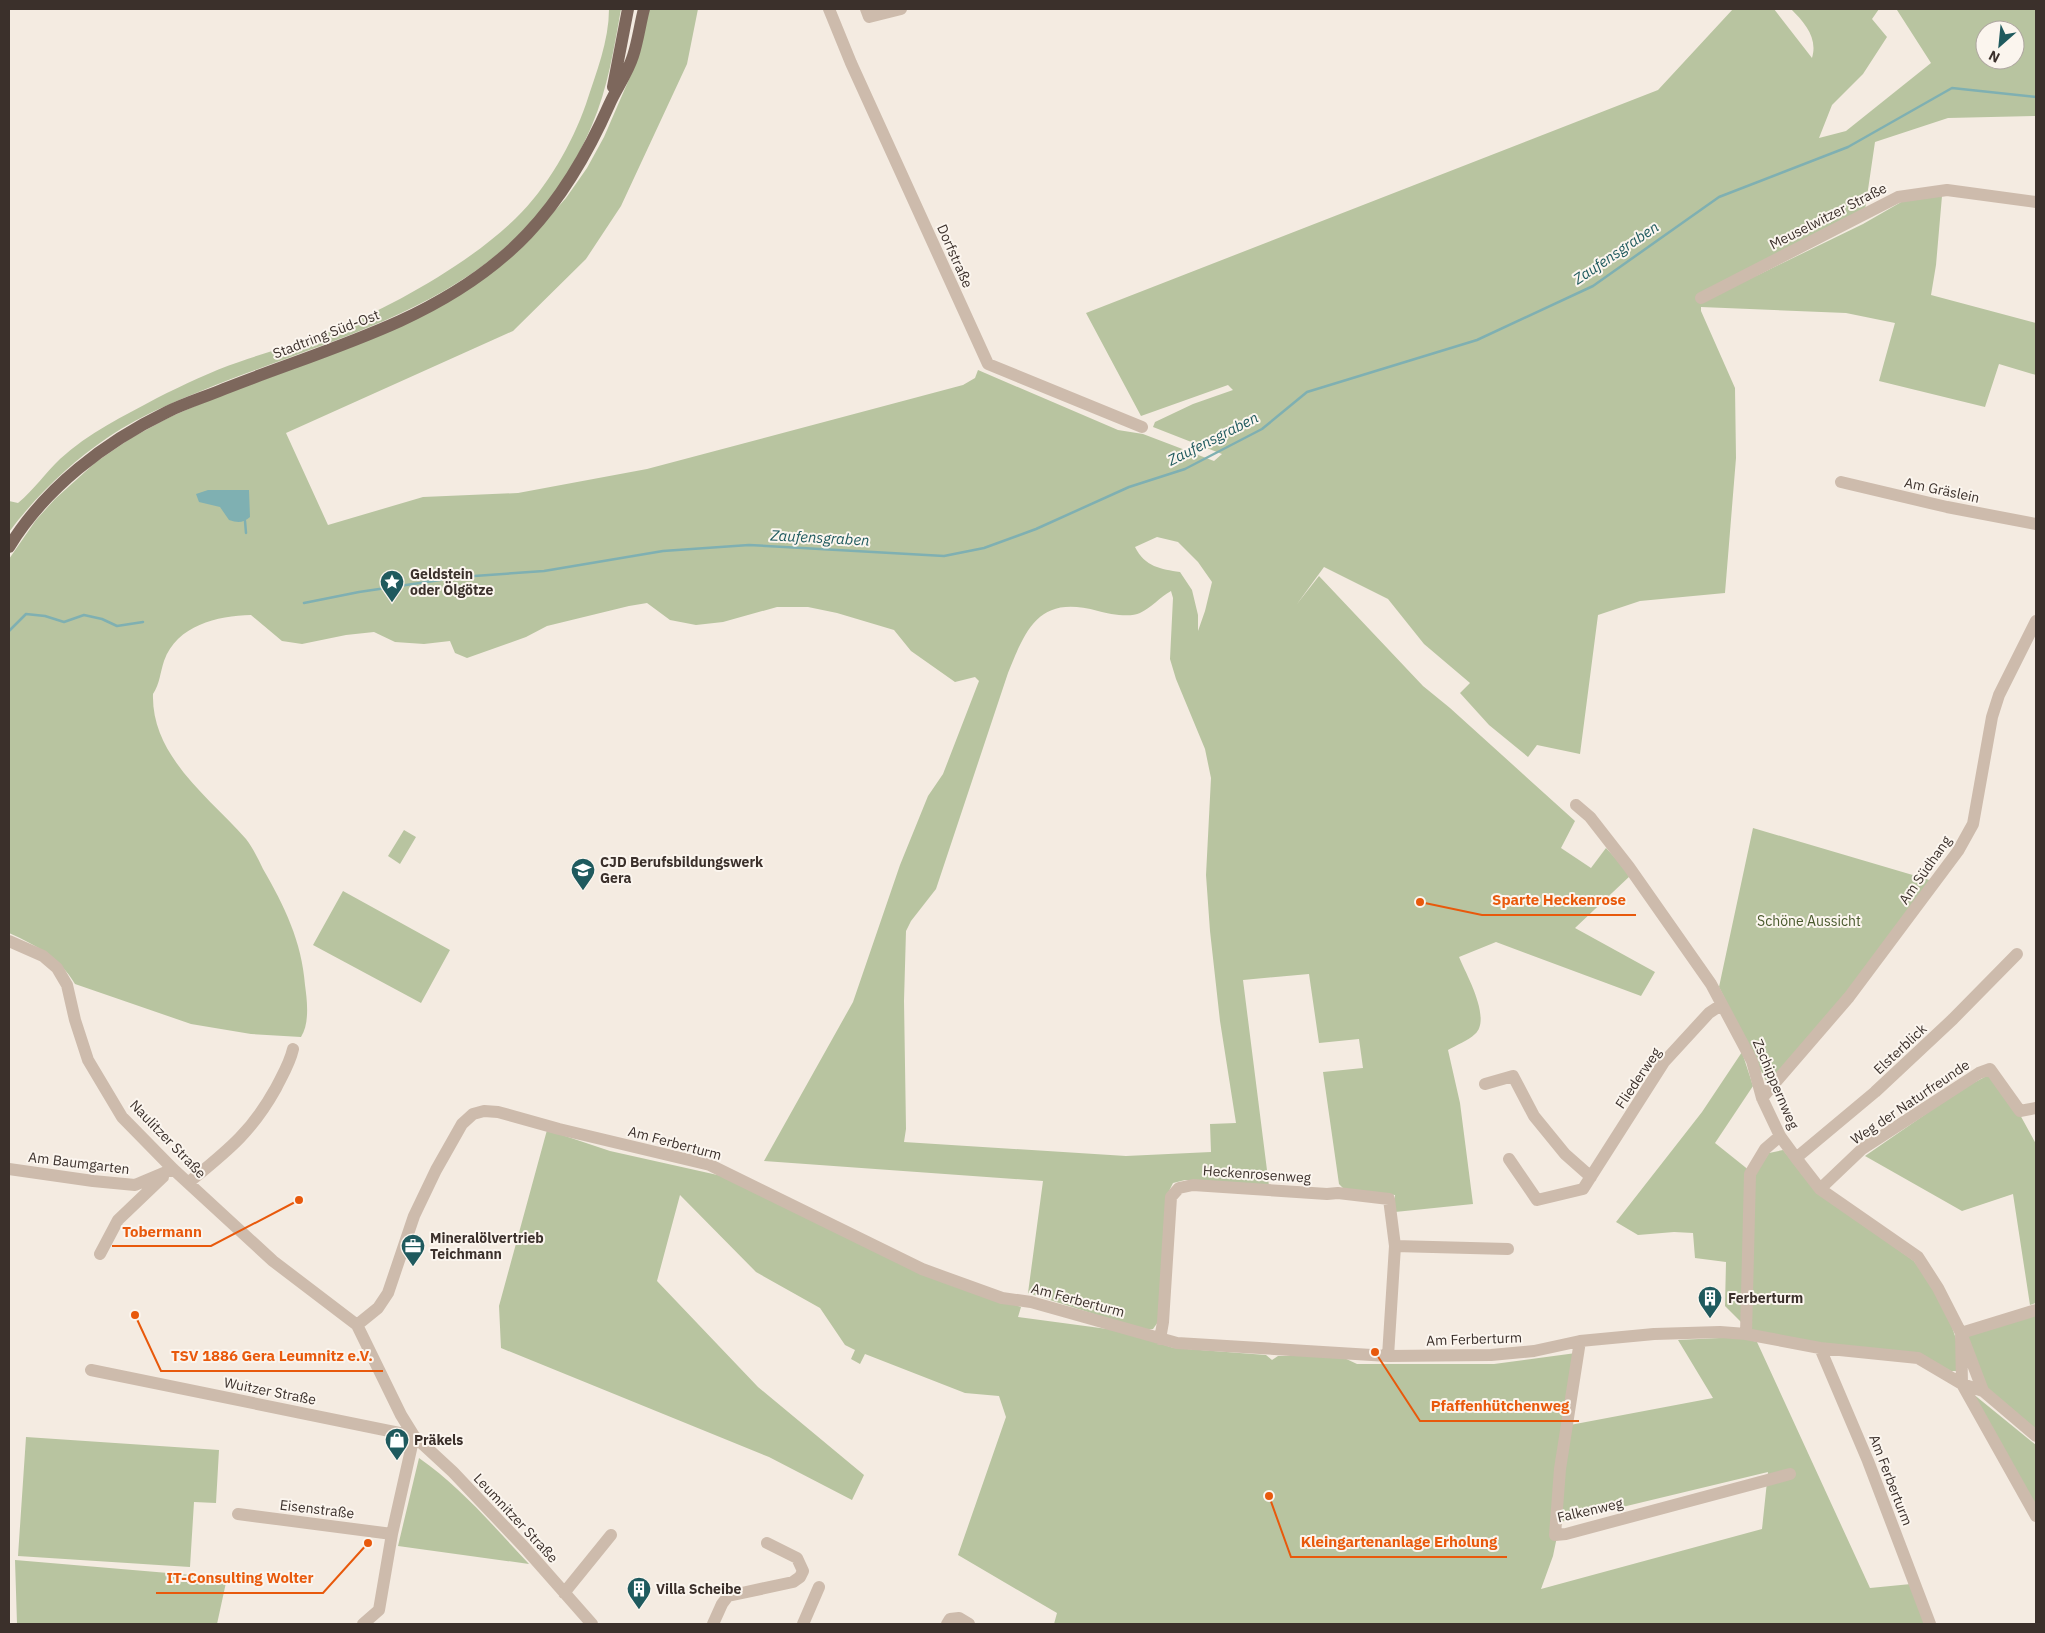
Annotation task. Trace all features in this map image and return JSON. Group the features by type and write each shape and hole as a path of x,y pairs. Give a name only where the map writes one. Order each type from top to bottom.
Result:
{"main road":[{"name":"Stadtring Süd-Ost","path":"611,102 628,9"},
{"name":"Stadtring Süd-Ost","path":"9,547 56,489 87,462 117,440 167,412 401,321 452,294 491,269 543,219 564,191 599,131 633,56 644,9"}],"street":[{"name":"Dorfstraße","path":"829,9 851,63 988,364 1142,427"},
{"path":"866,9 869,17 901,9"},
{"name":"Meuselwitzer Straße","path":"1701,298 1898,197 1947,190 2036,202"},
{"name":"Am Gräslein","path":"1841,482 1947,507 2036,524"},
{"name":"Am Südhang","path":"1762,1098 1849,997 1958,851 1973,824 1992,717 1998,695 2036,622"},
{"name":"Zschippernweg","path":"1576,805 1590,817 1629,867 1712,984 1721,1005 1752,1061 1762,1098 1780,1136 1796,1158 1820,1189 1918,1256 1938,1288 1961,1333 1962,1384"},
{"name":"Naulitzer Straße","path":"9,941 43,956 57,968 67,986 75,1020 88,1060 122,1117 173,1169 273,1261 357,1325 414,1436"},
{"name":"Elsterblick","path":"1796,1158 1875,1092 1953,1019 2017,954"},
{"name":"Fliederweg","path":"1509,1159 1537,1200 1584,1189 1664,1062 1709,1013 1721,1005"},
{"path":"188,1182 233,1146 250,1128 266,1105 287,1065 293,1049"},
{"name":"Weg der Naturfreunde","path":"1820,1189 1862,1149 1979,1073 1990,1069 2020,1111 2036,1108"},
{"path":"1485,1084 1513,1076 1534,1116 1565,1154 1592,1177"},
{"name":"Am Ferberturm","path":"357,1325 378,1308 388,1293 414,1216 436,1170 462,1124 473,1114 484,1110 710,1165 922,1270 1002,1298 1031,1302 1177,1344 1388,1356 1491,1355 1534,1351 1580,1341 1654,1334 1720,1332 1746,1334 1820,1348 1918,1358 1962,1384 1983,1391"},
{"path":"1746,1334 1750,1174 1765,1150 1780,1136"},
{"name":"Am Baumgarten","path":"9,1169 135,1185 173,1169"},
{"path":"100,1254 118,1220 173,1169"},
{"name":"Heckenrosenweg","path":"1160,1339 1163,1322 1171,1197 1179,1188 1193,1185 1327,1194 1338,1193 1389,1198 1395,1246"},
{"path":"1388,1356 1395,1246 1508,1249"},
{"path":"2036,1310 1961,1333 1983,1391 2036,1436"},
{"name":"Falkenweg","path":"1580,1341 1560,1469 1555,1535 1790,1474"},
{"name":"Am Ferberturm","path":"1820,1348 1868,1461 1930,1624"},
{"name":"Wuitzer Straße","path":"91,1370 414,1436"},
{"path":"1962,1384 2036,1516"},
{"path":"382,1624 379,1610 392,1534 414,1436"},
{"name":"Leumnitzer Straße","path":"414,1436 465,1484 526,1548 592,1624"},
{"name":"Eisenstraße","path":"238,1514 392,1534"},
{"path":"564,1593 611,1535"},
{"path":"713,1624 722,1604 728,1596 793,1582 800,1577 803,1571 797,1558 767,1544"},
{"path":"803,1624 818,1587"},
{"path":"363,1624 379,1610"},
{"path":"947,1624 950,1619 959,1618 969,1624"}],"green space":[{"path":"609,9 621,9 606,82 592,125 563,181 528,226 487,262 442,292 393,317 200,391 136,420 107,438 67,469 42,493 9,532 9,501 18,503 60,459 82,441 187,383 250,358 318,336 377,311 403,298 452,268 497,235 516,218 538,193 557,165 574,134 601,57 607,33"},
{"path":"649,9 698,9 687,64 621,206 586,259 513,331 286,433 328,525 423,497 518,493 647,469 963,385 975,378 978,370 1118,430 1143,434 1214,461 1222,454 1153,427 1155,422 1193,404 1233,390 1228,385 1141,416 1086,313 1658,90 1733,9 1774,9 1812,58 1812,37 1805,25 1791,9 1879,9 1872,19 1887,37 1863,74 1832,105 1819,138 1846,131 1931,63 1897,10 2036,9 2036,116 1948,118 1875,142 1865,210 1756,276 1863,224 1903,201 1942,196 1936,265 1931,295 2036,323 2036,375 1999,364 1985,407 1879,381 1895,323 1846,313 1701,307 1701,311 1735,388 1736,458 1725,593 1640,601 1598,615 1580,754 1537,745 1528,757 1489,725 1460,693 1470,683 1424,644 1388,599 1324,567 1297,604 1319,576 1423,686 1575,821 1561,848 1591,868 1606,848 1631,875 1575,928 1655,972 1641,996 1496,942 1459,957 1476,996 1481,1018 1475,1034 1448,1050 1460,1103 1473,1204 1395,1212 1395,1195 1346,1191 1339,1184 1323,1072 1363,1068 1359,1039 1319,1043 1309,974 1243,980 1269,1186 1185,1180 1173,1183 1168,1193 1158,1322 1153,1329 1144,1330 1028,1293 1043,1181 764,1161 853,1002 900,865 928,796 943,774 979,681 975,677 955,682 911,651 894,630 837,613 808,607 777,607 723,622 696,625 670,620 647,603 547,626 526,637 467,658 455,653 450,641 424,644 395,642 374,632 346,635 302,644 282,641 251,615 225,618 200,625 178,639 164,661 159,682 153,694 155,716 161,737 172,756 200,791 246,839 285,910 296,939 303,969 307,1011 306,1025 301,1037 251,1034 191,1024 75,984 62,967 46,953 29,942 9,933 9,559 36,520 55,499 96,462 131,438 170,417 209,400 345,349 525,244 566,198 587,168 604,137 630,77","holes":["1157,537 1178,542 1198,562 1212,582 1198,631 1198,615 1192,590 1180,572 1154,566 1144,559 1135,547","1171,591 1173,598 1170,659 1176,679 1205,749 1211,778 1206,875 1210,931 1220,1021 1236,1123 1210,1124 1211,1152 1126,1156 904,1142 906,1129 904,1001 906,931 911,921 936,889 1008,673 1022,641 1038,618 1049,611 1062,607 1078,607 1113,614 1136,614 1148,608"]},
{"name":"Schöne Aussicht","path":"1753,828 1933,881 1866,969 1768,1085 1719,987"},
{"path":"404,830 416,837 400,864 388,856"},
{"path":"343,891 450,950 421,1003 313,945"},
{"path":"1742,1052 1753,1086 1715,1143 1755,1175 1769,1153 1783,1150 1817,1192 1914,1261 1934,1289 1951,1324 1961,1354 1958,1371 1951,1371 1917,1353 1819,1345 1752,1333 1725,1306 1726,1262 1695,1258 1693,1233 1674,1232 1638,1235 1616,1222 1702,1112"},
{"path":"1996,1071 2036,1144 2036,1303 2030,1305 2013,1194 1962,1211 1865,1156 1962,1089"},
{"path":"547,1130 610,1151 722,1176 930,1277 1021,1307 1018,1317 1115,1330 1174,1348 1266,1355 1272,1360 1278,1356 1340,1356 1357,1364 1494,1364 1576,1353 1570,1425 1713,1398 1678,1340 1740,1337 1757,1342 1870,1588 1911,1584 1927,1624 1054,1624 1057,1613 958,1555 1006,1417 999,1396 965,1393 865,1354 860,1364 851,1359 855,1350 845,1345 820,1308 756,1272 680,1195 657,1281 758,1387 864,1475 852,1500 769,1457 501,1348 499,1306","holes":["1768,1472 1762,1529 1541,1589 1553,1556 1560,1522"]},
{"path":"2036,1314 2036,1430 1985,1389 1965,1334"},
{"path":"1972,1393 2036,1445 2036,1507"},
{"path":"26,1437 219,1450 216,1503 194,1502 190,1567 18,1556"},
{"path":"419,1458 463,1495 529,1564 398,1546"},
{"path":"15,1560 227,1578 217,1624 17,1624"}],"water":[{"path":"208,490 249,490 250,517 243,521 232,521 229,520 220,507 199,502 196,494"}],"waterway":[{"name":"Zaufensgraben","path":"304,603 359,592 460,577 544,571 663,551 749,545 944,556 984,548 1036,529 1129,487 1185,469 1262,429 1307,392 1477,340 1593,286 1719,197 1848,147 1952,88 2036,97"},
{"path":"245,521 246,533"},
{"name":"Zaufensgraben","path":"9,631 26,614 45,616 64,622 84,615 102,619 117,626 143,622"}],"place":[{"name":"Geldstein oder Ölgötze","path":"392,603"},
{"name":"CJD Berufsbildungswerk Gera","path":"583,891"},
{"name":"Sparte Heckenrose","path":"1420,902"},
{"name":"Tobermann","path":"299,1200"},
{"name":"Mineralölvertrieb Teichmann","path":"413,1267"},
{"name":"TSV 1886 Gera Leumnitz e.V.","path":"135,1315"},
{"name":"Ferberturm","path":"1710,1319"},
{"name":"Pfaffenhütchenweg","path":"1375,1352"},
{"name":"Präkels","path":"397,1461"},
{"name":"Kleingartenanlage Erholung","path":"1269,1496"},
{"name":"IT-Consulting Wolter","path":"368,1543"},
{"name":"Villa Scheibe","path":"639,1610"}]}
